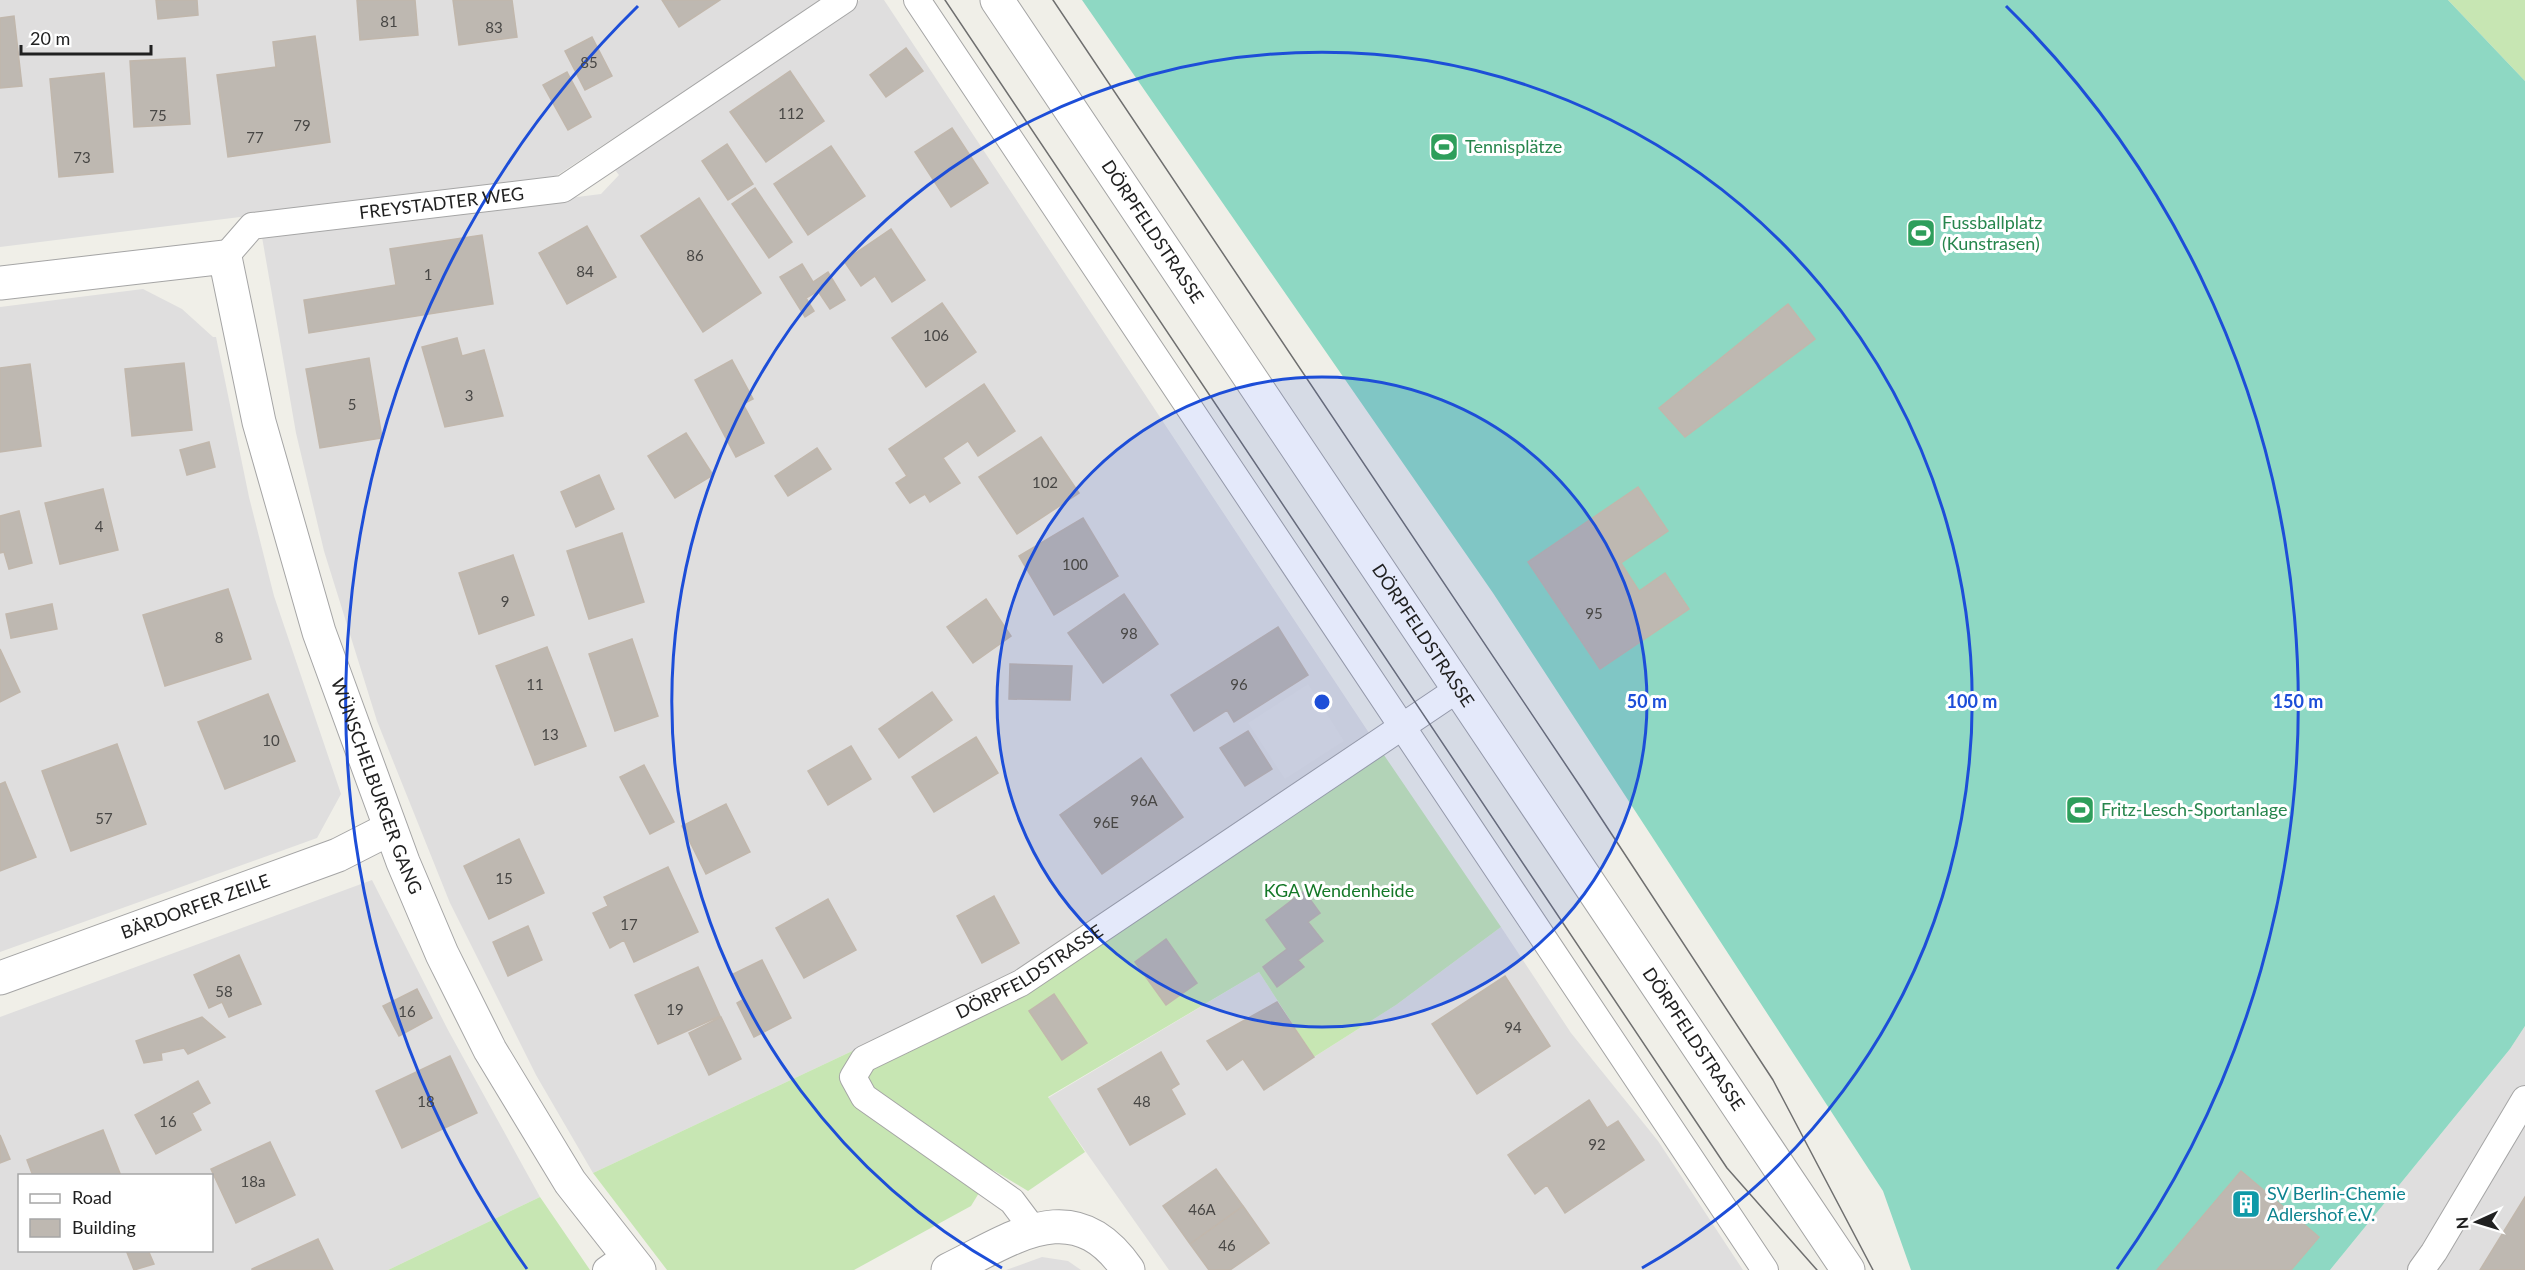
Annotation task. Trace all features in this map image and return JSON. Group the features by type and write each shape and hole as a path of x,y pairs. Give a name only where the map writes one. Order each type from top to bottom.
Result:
{"street":[{"name":"DÖRPFELDSTRASSE","path":"997,0 1848,1270"},
{"path":"0,283 225,257"},
{"name":"WÜNSCHELBURGER GANG","path":"225,257 259,422 278,489 319,632 389,829 442,954 490,1050 570,1182 624,1265"},
{"name":"BÄRDORFER ZEILE","path":"0,978 338,855 389,829"},
{"path":"948,1270 1033,1229 1062,1225 1094,1234 1120,1258 1128,1270"}],"lane":[{"name":"FREYSTADTER WEG","path":"225,257 252,226 563,189 843,0"},
{"path":"917,0 1765,1270"},
{"path":"1404,727 1458,689"},
{"name":"DÖRPFELDSTRASSE","path":"1033,1229 1012,1201 864,1097 853,1077 864,1059 1021,983 1404,727"},
{"path":"2421,1270 2525,1099"}],"shaded area":[{"path":"0,0 823,0 553,178 0,247"},
{"path":"860,0 884,0 1369,733 1001,981 593,1173 536,1075 450,903 377,721 324,551 296,433 262,237 601,194 619,175 611,165"},
{"path":"143,289 182,309 213,337 216,337 249,497 274,596 341,794 317,838 0,952 0,307"},
{"path":"1308,684 1344,741 1285,779 1248,723"},
{"path":"372,880 448,1030 540,1197 388,1270 0,1270 0,1017"},
{"path":"1501,927 1571,1033 1658,1141 1743,1270 1169,1270 1048,1098 1259,972 1314,1057 1396,1005"},
{"path":"2525,1026 2525,1270 2330,1270 2510,1049"},
{"path":"1042,1257 1068,1261 1081,1270 1006,1270"}],"green space":[{"name":"Fritz-Lesch-Sportanlage","path":"1082,0 2448,0 2525,81 2525,1026 2510,1049 2330,1270 1911,1270 1883,1191 1493,593"},
{"path":"2448,0 2525,0 2525,81"},
{"name":"KGA Wendenheide","path":"1369,733 1501,927 1396,1005 1314,1057 1259,972 1048,1097 1085,1152 1028,1191 993,1170 971,1206 854,1270 667,1270 593,1173 1001,981"},
{"path":"540,1197 590,1270 388,1270"}],"building":[{"path":"156,0 197,0 198,15 158,19"},
{"path":"357,0 415,0 418,35 360,40"},
{"path":"453,0 512,0 517,37 459,45"},
{"path":"662,0 720,0 679,27"},
{"path":"14,16 22,86 0,88 0,18"},
{"path":"315,36 330,142 228,157 217,75 276,67 273,42"},
{"path":"592,37 612,76 585,90 565,51"},
{"path":"906,48 923,71 886,97 870,75"},
{"path":"185,58 190,124 134,127 130,61"},
{"path":"790,71 824,121 766,162 730,112"},
{"path":"567,72 591,117 568,130 543,85"},
{"path":"104,73 113,172 59,177 50,79"},
{"path":"952,128 988,183 951,207 915,152"},
{"path":"727,144 753,184 728,200 702,161"},
{"path":"831,146 865,196 808,235 774,184"},
{"path":"755,188 792,242 769,258 732,204"},
{"path":"699,198 761,293 703,332 641,236"},
{"path":"587,226 616,277 567,304 539,253"},
{"path":"891,229 925,280 892,302 875,276 861,286 844,261"},
{"path":"482,235 493,304 309,333 304,300 396,285 390,249"},
{"path":"802,264 813,282 828,272 845,300 830,309 818,291 806,298 814,311 805,317 780,277"},
{"path":"942,303 976,352 926,387 892,338"},
{"path":"1788,304 1815,339 1685,437 1659,408"},
{"path":"457,338 462,356 484,350 503,416 445,427 422,347"},
{"path":"369,358 382,438 320,448 306,369"},
{"path":"732,360 753,399 743,404 764,443 736,457 695,380"},
{"path":"184,363 192,430 132,436 125,369"},
{"path":"30,364 41,446 0,452 0,368"},
{"path":"984,384 1015,431 978,456 968,441 943,458 960,483 930,502 925,494 910,503 896,483 907,476 889,449"},
{"path":"686,433 713,475 675,498 648,456"},
{"path":"1041,437 1079,493 1017,534 979,477"},
{"path":"209,442 215,467 187,475 180,450"},
{"path":"817,448 831,469 788,496 775,476"},
{"path":"599,475 614,509 576,527 561,492"},
{"path":"1638,487 1668,531 1621,563 1639,591 1665,573 1689,609 1600,669 1528,562"},
{"path":"103,489 118,550 60,564 45,503"},
{"path":"19,511 32,563 9,569 4,552 0,553 0,516"},
{"path":"1083,518 1118,576 1054,615 1019,556"},
{"path":"622,533 644,602 589,619 567,551"},
{"path":"513,555 534,615 479,634 459,573"},
{"path":"228,589 251,659 165,686 143,615"},
{"path":"1124,594 1158,644 1103,683 1068,633"},
{"path":"986,599 1011,636 973,663 947,627"},
{"path":"52,604 57,629 11,638 6,614"},
{"path":"1278,627 1308,675 1234,722 1227,710 1194,731 1171,695"},
{"path":"632,639 658,716 615,731 589,654"},
{"path":"547,647 586,746 535,765 496,666"},
{"path":"0,649 20,692 0,702"},
{"path":"1010,664 1072,666 1070,700 1009,699"},
{"path":"932,692 952,720 899,758 879,729"},
{"path":"268,694 295,761 225,789 198,722"},
{"path":"1248,731 1272,769 1245,786 1220,748"},
{"path":"976,737 998,773 934,812 912,777"},
{"path":"117,744 146,824 71,851 42,771"},
{"path":"851,746 871,779 828,805 808,771"},
{"path":"1141,758 1183,817 1102,874 1060,815"},
{"path":"644,765 674,822 650,834 620,777"},
{"path":"5,782 36,857 0,871 0,784"},
{"path":"726,804 750,852 706,874 682,826"},
{"path":"519,839 544,893 489,919 464,866"},
{"path":"668,867 698,932 634,962 624,940 610,948 593,913 608,906 604,897"},
{"path":"1304,891 1320,913 1308,922 1323,941 1298,960 1304,967 1277,987 1263,967 1287,949 1266,920"},
{"path":"994,896 1019,943 982,963 957,916"},
{"path":"828,899 856,950 804,978 776,928"},
{"path":"528,926 542,960 508,976 493,942"},
{"path":"1166,939 1197,983 1166,1005 1135,962"},
{"path":"239,955 261,1004 229,1017 222,1002 209,1008 194,975"},
{"path":"762,960 791,1018 754,1037 737,1003 744,999 731,975"},
{"path":"698,967 720,1016 658,1044 635,995"},
{"path":"1505,976 1550,1046 1477,1094 1432,1024"},
{"path":"417,989 432,1018 399,1036 383,1006"},
{"path":"1054,994 1087,1043 1062,1060 1029,1011"},
{"path":"1277,1002 1314,1057 1264,1090 1243,1059 1227,1070 1207,1041"},
{"path":"202,1017 225,1037 188,1054 184,1048 161,1053 162,1060 144,1063 136,1041"},
{"path":"721,1017 741,1059 709,1075 689,1033"},
{"path":"1161,1052 1179,1084 1171,1089 1185,1114 1130,1145 1098,1089"},
{"path":"450,1056 477,1113 402,1148 376,1091"},
{"path":"198,1081 210,1103 192,1113 201,1130 156,1154 135,1115"},
{"path":"1589,1100 1607,1128 1618,1121 1644,1160 1565,1213 1547,1185 1535,1194 1508,1155"},
{"path":"103,1130 120,1174 32,1174 27,1160"},
{"path":"0,1135 10,1159 0,1163"},
{"path":"270,1142 295,1195 236,1223 211,1169"},
{"path":"1216,1169 1243,1206 1190,1244 1163,1206"},
{"name":"SV Berlin-Chemie Adlershof e.V.","path":"2241,1171 2319,1237 2291,1270 2157,1270"},
{"path":"2525,1197 2525,1270 2480,1270"},
{"path":"1243,1206 1269,1243 1230,1270 1209,1270 1190,1244"},
{"path":"318,1239 333,1270 252,1270 252,1269"},
{"path":"127,1252 149,1252 154,1264 134,1270"}],"tram line":[{"path":"945,0 1727,1168 1817,1270"},
{"path":"1053,0 1582,789 1773,1080 1873,1270"}],"place":[{"name":"Tennisplätze","path":"1444,147"},
{"name":"Fussballplatz (Kunstrasen)","path":"1921,233"},
{"name":"Fritz-Lesch-Sportanlage","path":"2080,810"},
{"name":"SV Berlin-Chemie Adlershof e.V.","path":"2246,1204"}]}
